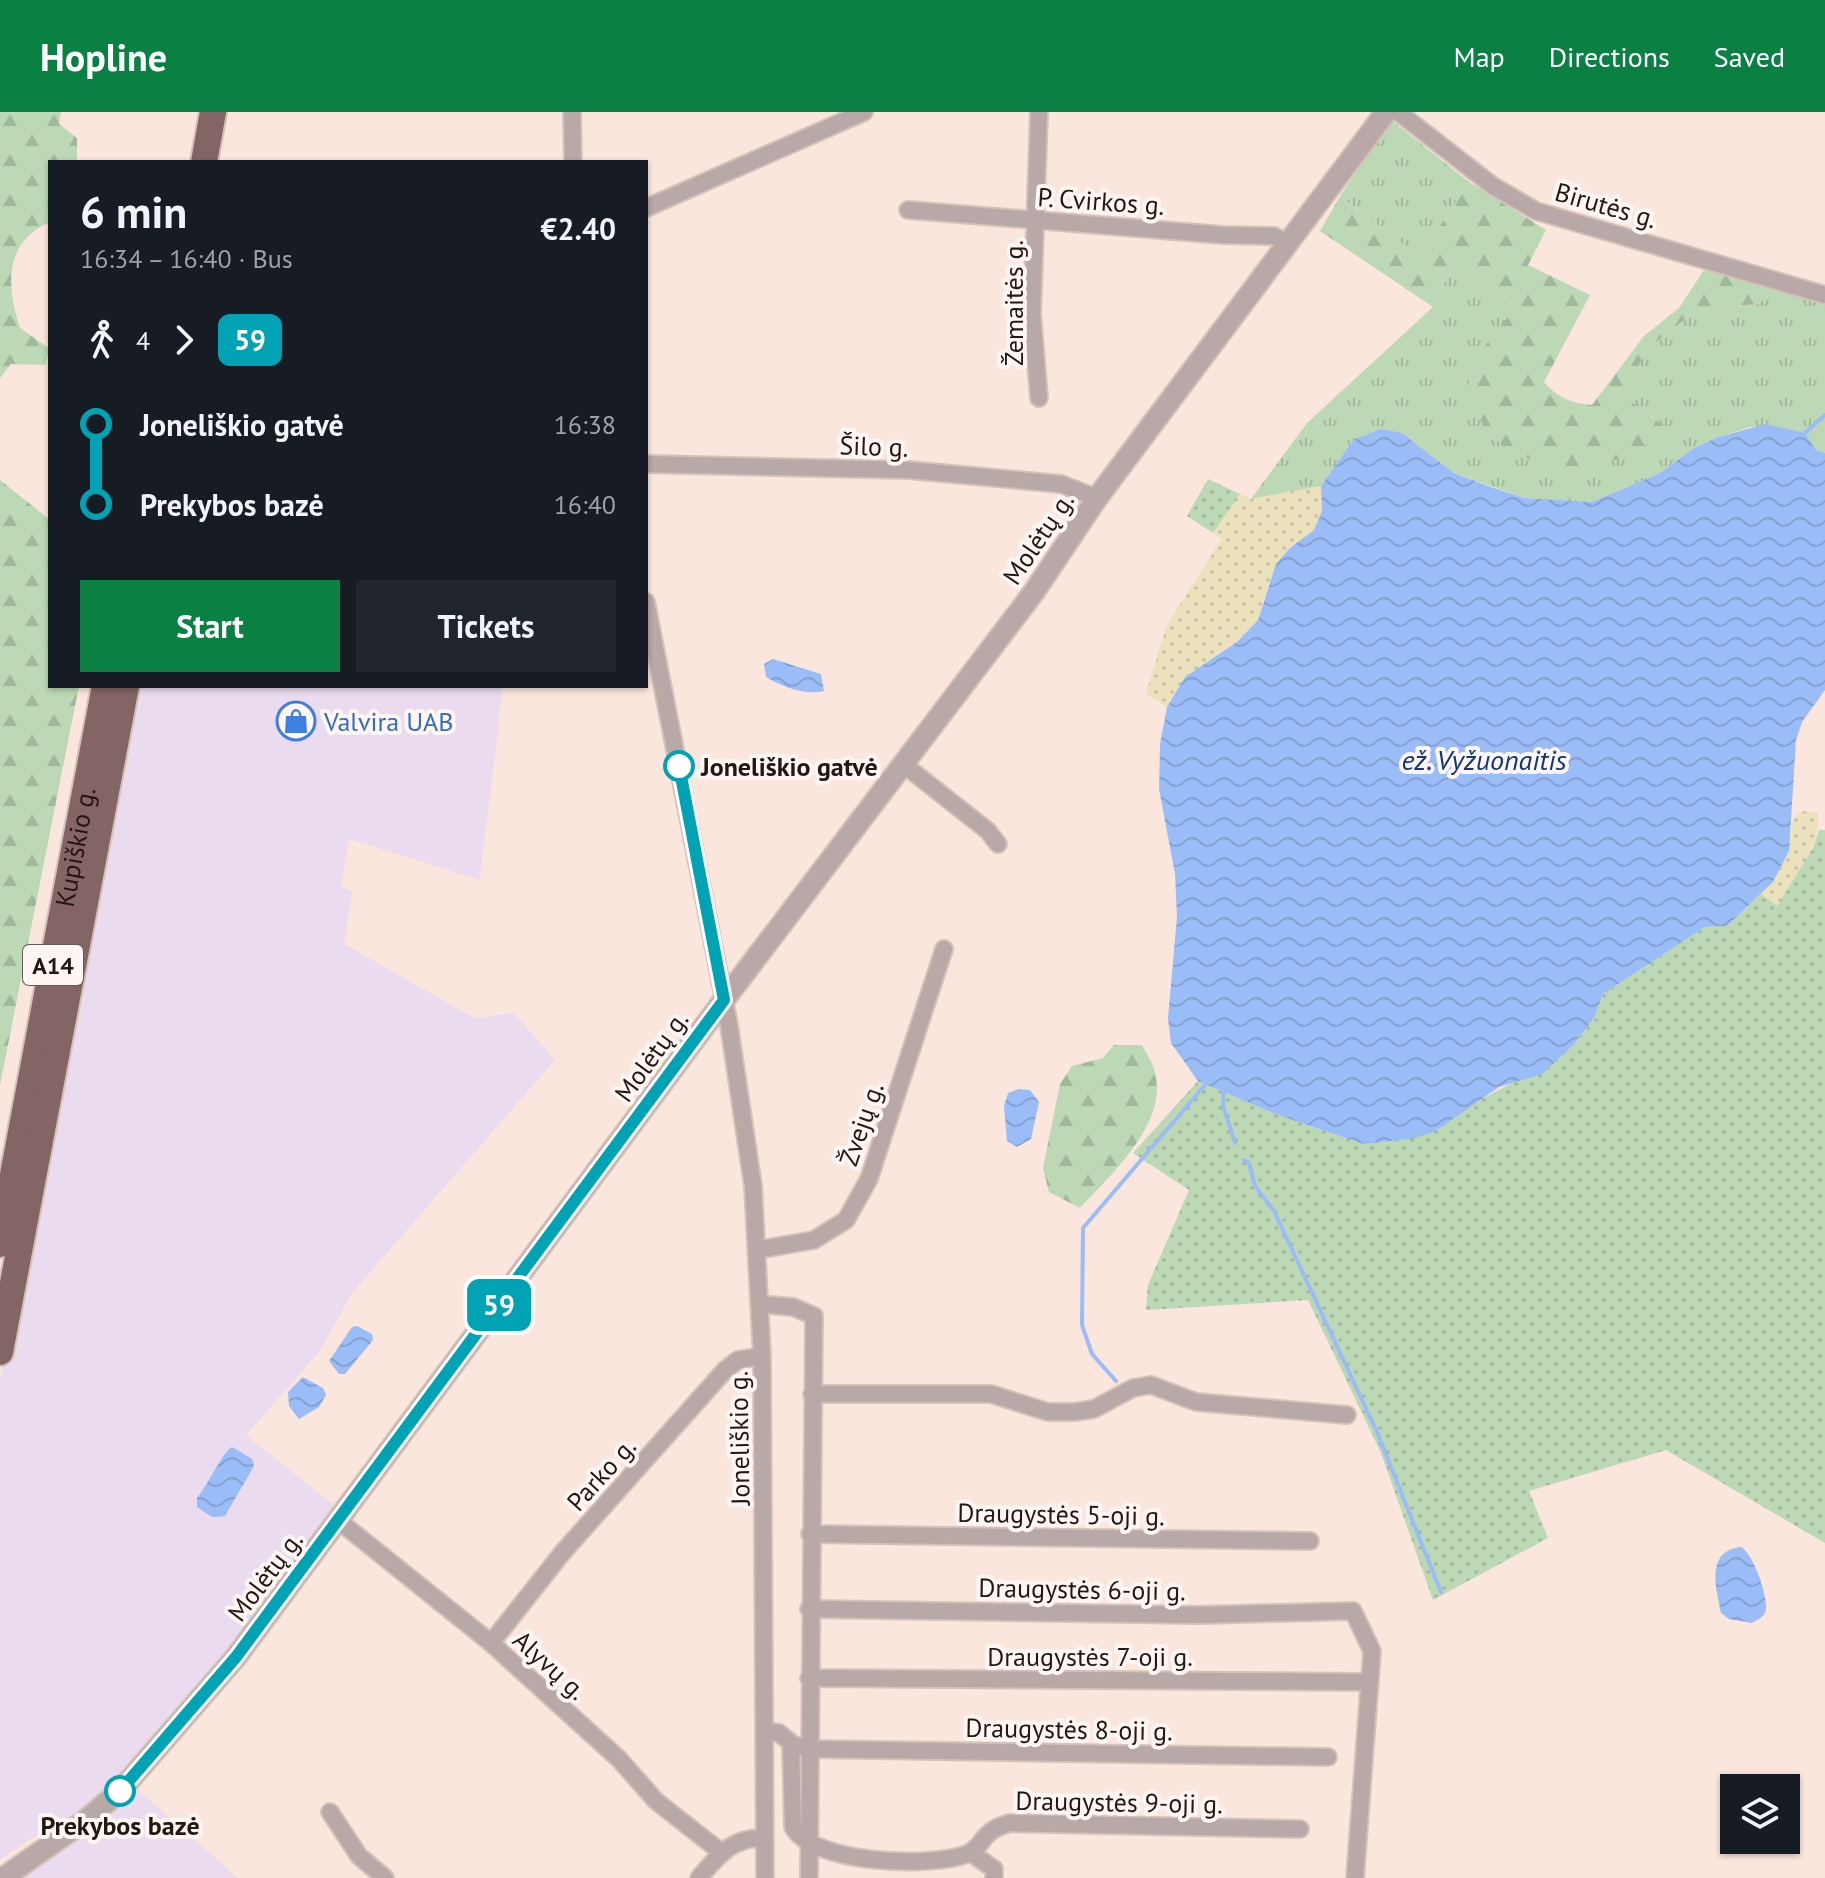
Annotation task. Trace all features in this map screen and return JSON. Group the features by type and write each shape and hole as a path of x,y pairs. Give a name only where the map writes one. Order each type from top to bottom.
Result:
{"highway":[{"path":"204,160 213,112"},
{"name":"Kupiškio g.","path":"0,1244 105,688"},
{"path":"0,1352 126,688"}],"street":[{"path":"572,112 573,160"},
{"path":"648,207 864,112"},
{"name":"Žemaitės g.","path":"1039,112 1038,221 1032,314 1039,398"},
{"name":"Molėtų g.","path":"3,1878 86,1820 120,1791 236,1657 724,1000 1034,592 1097,498 1386,112"},
{"name":"Birutės g.","path":"1398,112 1493,186 1536,211 1825,295"},
{"name":"P. Cvirkos g.","path":"908,210 1274,236 1287,243"},
{"name":"Šilo g.","path":"648,464 908,470 1061,484 1097,498"},
{"name":"Joneliškio g.","path":"648,612 747,1133 762,1356 765,1878"},
{"path":"903,764 988,831 998,844"},
{"name":"Žvejų g.","path":"757,1250 814,1240 846,1220 869,1179 944,949"},
{"path":"760,1304 793,1307 814,1316 809,1878"},
{"name":"Parko g.","path":"491,1643 563,1552 726,1369 738,1360 762,1356"},
{"path":"812,1394 991,1394 1048,1412 1074,1412 1094,1409 1133,1388 1151,1385 1196,1402 1347,1415"},
{"name":"Alyvų g.","path":"339,1521 491,1643 619,1759 656,1801 721,1852"},
{"name":"Draugystės 5-oji g.","path":"810,1534 1310,1541"},
{"name":"Draugystės 6-oji g.","path":"809,1609 1200,1615 1353,1611 1372,1651 1370,1682"},
{"name":"Draugystės 7-oji g.","path":"809,1678 1370,1682"},
{"path":"1355,1878 1370,1682"},
{"name":"Draugystės 8-oji g.","path":"764,1731 779,1733 791,1743 809,1749 1328,1757"},
{"path":"791,1743 793,1827 809,1845 857,1860 953,1858 971,1853 994,1869 994,1878"},
{"path":"330,1812 359,1856 385,1878"},
{"name":"Draugystės 9-oji g.","path":"971,1853 990,1828 1010,1823 1300,1829"},
{"path":"699,1878 721,1852 739,1840 764,1838"}],"shaded area":[{"path":"131,688 503,688 480,880 349,839 341,886 352,891 344,944 474,1018 514,1013 555,1060 353,1292 319,1352 246,1435 340,1510 232,1653 128,1770 62,1825 28,1840 0,1860 0,1380"},
{"path":"137,1789 238,1878 19,1878 107,1819"}],"green space":[{"path":"0,112 61,112 59,124 77,138 77,160 48,160 48,223 24,241 12,266 11,281 20,328 48,348 48,355 45,365 11,364 0,378"},
{"path":"1391,120 1469,182 1419,257 1340,196"},
{"path":"1469,182 1546,230 1528,265 1590,295 1544,382 1559,396 1572,401 1592,405 1644,336 1679,308 1704,270 1776,290 1758,304 1698,309 1646,350 1628,388 1632,402 1665,427 1662,438 1598,468 1553,468 1508,450 1484,429 1469,386 1469,367 1517,305 1465,269 1451,269 1433,307 1320,231 1340,196 1419,257"},
{"path":"1451,269 1465,269 1518,306 1469,367 1469,386 1654,418 1631,402 1628,388 1646,350 1698,309 1758,304 1776,290 1825,305 1825,453 1816,450 1805,433 1750,427 1694,448 1660,473 1592,502 1524,498 1454,473 1402,433 1353,440 1321,486 1251,499 1307,423 1433,307"},
{"path":"1208,479 1240,494 1213,533 1187,516"},
{"path":"0,480 48,518 48,688 79,688 0,1085"},
{"path":"1819,830 1825,830 1825,1543 1666,1450 1529,1491 1548,1538 1433,1600 1381,1453 1308,1300 1146,1310 1148,1285 1189,1190 1133,1153 1198,1081 1275,1114 1363,1144 1470,1105 1514,1082 1574,1044 1594,1018 1603,994 1705,927 1727,926 1761,894 1777,906 1813,848"},
{"path":"1114,1045 1142,1045 1155,1073 1157,1092 1153,1111 1134,1147 1080,1208 1049,1192 1043,1168 1060,1084 1072,1066 1103,1058"}],"sand":[{"path":"1321,486 1322,511 1314,530 1290,548 1268,585 1258,620 1237,642 1185,677 1167,707 1146,693 1167,625 1222,539 1213,533 1240,494 1251,499"},
{"path":"1804,811 1818,813 1815,839 1799,873 1777,906 1761,894 1784,859 1793,818"}],"water":[{"name":"ež. Vyžuonaitis","path":"1766,424 1805,433 1816,450 1825,453 1825,690 1802,722 1796,740 1789,851 1773,882 1727,926 1705,927 1603,994 1594,1018 1574,1044 1542,1074 1499,1087 1434,1132 1410,1139 1363,1144 1275,1114 1198,1081 1171,1043 1168,1018 1177,917 1175,874 1159,789 1160,744 1167,707 1185,677 1237,642 1258,620 1276,564 1290,548 1314,530 1322,511 1321,486 1353,440 1381,429 1402,433 1454,473 1491,487 1524,498 1592,502 1660,473 1694,448 1718,437"},
{"path":"773,659 821,674 824,691 794,689 766,677 764,664"},
{"path":"1019,1089 1030,1090 1039,1102 1031,1139 1017,1147 1007,1141 1004,1106 1008,1093"},
{"path":"357,1326 372,1334 373,1340 345,1374 339,1374 329,1361 352,1327"},
{"path":"303,1377 323,1388 326,1395 319,1407 299,1419 289,1406 288,1392"},
{"path":"232,1447 252,1459 254,1466 225,1516 212,1517 197,1507 197,1498"},
{"path":"1741,1547 1755,1566 1766,1602 1764,1614 1752,1623 1729,1619 1721,1613 1717,1593 1716,1572 1722,1555"}],"waterway":[{"path":"1805,433 1825,415"},
{"path":"1116,1381 1092,1354 1082,1325 1083,1228 1205,1085"},
{"path":"1224,1090 1223,1106 1235,1143"},
{"path":"1244,1160 1249,1163 1255,1186 1274,1211 1377,1432 1441,1592"}],"bus line":[{"name":"59","path":"120,1791 173,1734 236,1657 724,1000 679,766"}],"place":[{"name":"Valvira UAB","path":"296,721"},
{"name":"Joneliškio gatvė","path":"679,766"},
{"name":"Prekybos bazė","path":"120,1791"}]}
